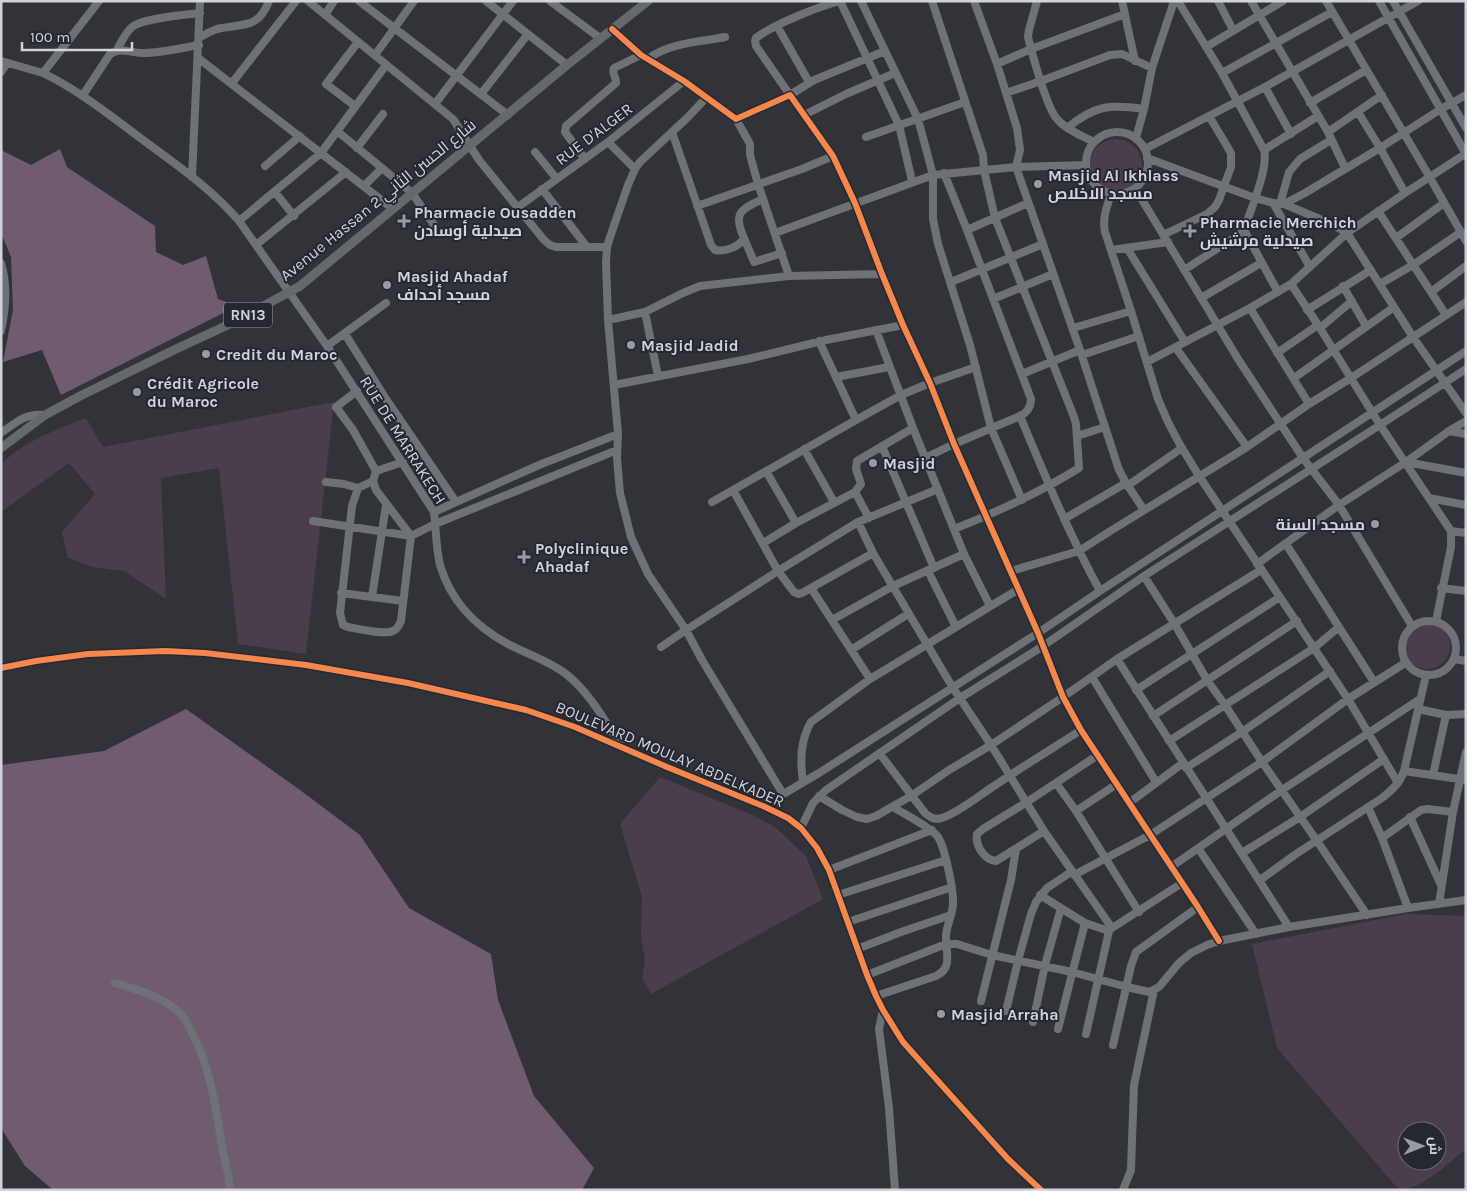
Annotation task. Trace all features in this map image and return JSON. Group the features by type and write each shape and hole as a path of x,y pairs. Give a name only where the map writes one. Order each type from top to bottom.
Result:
{"main road":[{"name":"Avenue Hassan 2 شارع الحسن الثاني","path":"1,448 45,415 124,374 232,323 300,286 567,65 648,1"}],"street":[{"path":"43,73 99,1"},
{"path":"192,177 200,1"},
{"path":"116,50 145,53 199,42 218,29 246,26 254,23 264,14 269,1"},
{"path":"232,83 296,1"},
{"path":"308,1 453,119 479,160 550,245 556,247 607,247"},
{"path":"325,15 334,1"},
{"path":"359,1 508,115"},
{"path":"375,55 414,1"},
{"path":"486,1 567,65"},
{"path":"435,104 513,1"},
{"path":"550,1 600,38"},
{"path":"912,182 899,125 840,1 806,13 756,38 755,44 833,156 855,203 903,325 1011,570 1063,697 1081,730 1219,941"},
{"path":"861,1 918,119 933,175 934,227 938,244 976,367 992,428 1022,500"},
{"path":"932,1 983,155 984,170 995,218 1074,417 1079,468 1022,500 954,529"},
{"path":"974,1 1013,113 1020,150 1016,167 1028,203 1073,328 1119,470 1144,510"},
{"path":"1038,1 1028,37 1041,81 1056,119 1067,128 1094,142"},
{"path":"1122,1 1135,61"},
{"path":"1136,138 1152,68 1174,1"},
{"path":"1178,1 1222,72 1266,156 1244,230 1238,236 1184,270"},
{"path":"1218,1 1233,30"},
{"path":"1251,1 1330,136 1345,168"},
{"path":"1206,47 1283,1"},
{"path":"1326,1 1466,241"},
{"path":"1147,362 1250,308 1291,284 1347,233 1429,176 1466,154 1379,1"},
{"path":"1393,1 1466,128"},
{"path":"1145,149 1265,87 1418,1"},
{"path":"1222,72 1332,12"},
{"path":"83,96 110,54 116,50 132,27 142,22 200,13"},
{"path":"997,64 1031,49 1125,14"},
{"path":"777,26 810,82"},
{"path":"612,29 644,57 684,81 736,119 750,144 750,155 758,184 789,276"},
{"path":"481,94 528,34"},
{"path":"584,159 565,132 566,126 616,83 617,80 613,73 614,68 668,48 725,38"},
{"path":"355,106 326,84 358,42"},
{"path":"736,119 790,94 810,82 885,50"},
{"path":"1006,93 1110,55 1122,54 1152,68"},
{"path":"198,58 393,209"},
{"path":"1,72 4,62"},
{"name":"RUE DE MARRAKECH","path":"4,62 43,73 63,83 192,177 226,206 239,221 327,346 434,512 440,564 456,599 470,617 488,632 546,662 564,673 581,687 622,746"},
{"path":"239,221 321,152 386,64"},
{"path":"1310,103 1366,70"},
{"path":"804,115 895,73"},
{"name":"RUE D'ALGER","path":"518,207 608,142 684,81"},
{"path":"1265,87 1291,134"},
{"path":"1310,267 1279,204 1289,172 1300,160 1358,112 1382,95"},
{"path":"1279,204 1305,193 1466,95"},
{"path":"706,98 635,169 607,247 608,320 618,434 617,450 620,493 631,538 648,574 686,630 702,660 783,794"},
{"path":"866,137 965,102"},
{"path":"1067,128 1088,112 1100,108 1117,106 1144,109"},
{"path":"1358,112 1404,193"},
{"path":"356,148 383,114"},
{"path":"1111,250 1166,239 1215,207 1230,167 1231,153 1210,116"},
{"path":"1264,150 1318,116"},
{"path":"337,131 412,193 434,225"},
{"path":"672,132 711,245 715,250 719,251 737,246 744,238"},
{"path":"1119,132 1136,138 1145,149 1148,158 1147,172 1143,180 1129,192 1120,194 1111,194 1099,188 1090,178 1086,165 1088,153 1094,142 1101,136 1119,132"},
{"path":"265,166 300,136"},
{"path":"608,142 635,169"},
{"path":"535,152 557,179"},
{"path":"697,206 802,169 833,156"},
{"path":"1148,158 1255,198 1279,204 1334,225 1347,233 1413,337 1466,414"},
{"path":"775,233 933,175 1016,167 1086,165"},
{"path":"364,186 382,168"},
{"path":"256,245 346,172"},
{"path":"926,458 1020,416 1028,411 1031,404 1022,374 944,173"},
{"path":"1135,188 1238,359 1311,470 1339,505 1412,626"},
{"path":"542,190 587,246"},
{"path":"275,192 294,216"},
{"path":"1111,194 1103,227 1162,410 1199,476 1330,671 1398,783"},
{"path":"763,199 742,210 739,216 744,238 754,262 782,253"},
{"path":"967,230 1028,203"},
{"path":"1396,238 1444,203"},
{"path":"1378,211 1446,315"},
{"path":"1244,230 1278,292"},
{"path":"1380,284 1413,265 1461,232"},
{"path":"950,282 1043,244"},
{"path":"1127,248 1185,342"},
{"path":"1,263 5,277 6,298 1,331"},
{"path":"1201,298 1261,263"},
{"path":"1431,292 1466,266"},
{"path":"1307,310 1371,270"},
{"path":"608,320 645,312 683,292 700,286 789,276 882,274"},
{"path":"993,299 1053,274"},
{"path":"1291,284 1450,531 1451,546 1441,588 1436,621"},
{"path":"1343,286 1366,326"},
{"path":"1277,353 1319,327 1352,302"},
{"path":"1011,570 1079,551 1247,447 1280,423 1466,302"},
{"path":"327,346 386,303"},
{"path":"1294,378 1394,307"},
{"path":"1250,308 1309,404"},
{"path":"1073,328 1131,311"},
{"path":"645,312 658,376"},
{"path":"614,385 748,359 820,341 903,325"},
{"path":"876,330 964,554 990,606"},
{"path":"345,334 384,396 456,502"},
{"path":"1022,374 1081,352 1139,336"},
{"path":"820,341 856,420"},
{"path":"1176,348 1247,447"},
{"path":"763,806 1038,633 1466,351"},
{"path":"836,377 889,367"},
{"path":"712,502 901,395 976,367"},
{"path":"800,828 813,803 819,796 960,698 1043,646 1144,576 1466,369"},
{"path":"357,391 336,407 353,430 376,471 373,481 376,490 410,536 401,621 392,632 348,627 343,625 340,613 352,506 358,488"},
{"path":"1,433 26,416 45,415"},
{"path":"1020,416 1064,519 1100,591"},
{"path":"819,796 842,810 857,817 867,819 893,807 991,745 1117,659 1259,567 1286,544 1339,505 1406,462 1448,431 1466,421"},
{"path":"1077,436 1105,426"},
{"path":"763,543 855,492 861,484 856,469 857,461 913,428"},
{"path":"1448,431 1466,434"},
{"path":"434,512 539,465 618,434"},
{"path":"882,446 956,628"},
{"path":"1064,519 1126,484 1182,448"},
{"path":"804,449 834,502"},
{"path":"313,521 410,536 617,450"},
{"path":"376,471 403,462"},
{"path":"1406,462 1466,473"},
{"path":"766,471 796,523"},
{"path":"326,482 358,488 373,481"},
{"path":"662,648 686,630 778,570 858,522 938,489"},
{"path":"733,490 778,570 794,592 798,594 873,554"},
{"path":"855,492 869,518"},
{"path":"1429,498 1466,505"},
{"path":"372,597 386,505"},
{"path":"858,522 873,554 953,688 1072,874 1110,929 1086,1034"},
{"path":"1450,531 1466,533"},
{"path":"1286,544 1374,682"},
{"path":"832,620 893,586 964,554"},
{"path":"1144,576 1207,680 1367,915"},
{"path":"811,588 870,680"},
{"path":"1441,588 1466,591"},
{"path":"803,782 802,742 811,722 870,680 1019,589"},
{"path":"342,593 403,601"},
{"path":"1136,690 1280,597"},
{"path":"851,650 908,614"},
{"path":"1153,716 1297,621"},
{"path":"1422,621 1436,621 1447,628 1452,634 1456,642 1456,650 1450,666 1443,672 1426,676 1414,672 1405,663 1401,647 1402,639 1412,626 1422,621"},
{"path":"1169,742 1314,648 1339,627"},
{"name":"BOULEVARD MOULAY ABDELKADER","path":"1,668 88,654 165,651 240,656 306,665 408,683 526,710 574,727 788,818 800,828 817,848 829,870 876,996 903,1042 1008,1159 1041,1190"},
{"path":"1454,658 1466,661"},
{"path":"1117,659 1289,927"},
{"path":"1006,1011 1031,914 1040,895 1054,882 1106,859 1150,835 1262,762 1348,699 1405,663"},
{"path":"1129,802 1156,782 1242,732 1330,671"},
{"path":"1260,880 1390,792 1398,783 1404,771 1426,676"},
{"path":"1092,677 1156,782"},
{"path":"1171,866 1368,732 1420,699"},
{"path":"1418,709 1446,715 1466,714"},
{"path":"1433,775 1446,715"},
{"path":"880,754 925,813 930,818 935,819 954,812 1081,730"},
{"path":"1439,904 1453,812 1463,780 1466,752"},
{"path":"1044,831 996,861 992,861 984,855 976,842 977,834 983,829 1098,755"},
{"path":"1242,853 1300,817 1384,759"},
{"path":"1404,771 1463,780"},
{"path":"1056,783 1076,811 1139,912"},
{"path":"1076,811 1117,784"},
{"path":"876,996 942,974 948,966 951,944 946,933 951,915 952,887 940,842 932,830 893,807"},
{"path":"1368,807 1382,838 1408,908"},
{"path":"1382,838 1424,809 1453,812"},
{"path":"1410,818 1441,885"},
{"path":"829,870 932,830"},
{"path":"1198,848 1256,934"},
{"path":"981,1001 1011,880 1016,849"},
{"path":"838,895 946,860"},
{"path":"1040,895 1085,923 1110,929 1182,883"},
{"path":"848,922 952,887"},
{"path":"867,975 951,944 1018,961 1045,965 1098,978 1127,988 1149,992 1159,987 1179,963 1191,953 1219,941 1289,927 1466,900"},
{"path":"1113,1045 1136,952 1198,907"},
{"path":"1033,1022 1045,965 1061,908"},
{"path":"857,949 951,915"},
{"path":"1058,1029 1085,923"},
{"path":"115,982 150,994 170,1005 182,1015 188,1025 198,1044 208,1073 230,1190"},
{"path":"1123,1190 1131,1170 1134,1085 1154,990"},
{"path":"883,1010 879,1030 889,1108 895,1190"}],"shaded area":[{"path":"1111,139 1121,139 1135,146 1142,160 1142,170 1135,184 1121,191 1111,191 1101,187 1094,180 1090,170 1090,160 1094,150 1101,143"},
{"path":"60,149 67,167 155,226 156,252 183,265 206,256 218,299 237,306 61,395 42,350 3,362 13,310 11,257 1,233 1,150 31,165"},
{"path":"334,402 306,654 238,644 219,468 161,478 166,599 124,571 93,567 68,558 62,532 95,494 69,463 1,512 1,465 29,443 86,418 103,447"},
{"path":"1423,623 1431,623 1440,627 1446,633 1450,646 1446,659 1440,665 1431,669 1423,669 1414,665 1408,659 1404,650 1404,642 1408,633 1414,627"},
{"path":"186,709 360,835 409,908 491,954 498,1000 534,1096 594,1168 582,1190 53,1190 25,1166 1,1128 1,765 104,751"},
{"path":"660,777 750,814 775,827 806,856 823,899 651,994 642,979 645,960 641,935 642,897 620,824"},
{"path":"1406,914 1466,916 1466,1149 1447,1165 1447,1121 1397,1121 1397,1171 1439,1171 1426,1181 1408,1189 1399,1190 1277,1048 1252,944"}],"cycle path":[{"path":"612,29 641,55 684,81 736,119 790,95 833,156 855,203 882,274 930,383 954,444 1038,633 1063,697 1081,730 1219,941"},
{"path":"1,668 88,654 165,651 205,653 306,665 408,683 526,710 575,727 788,818 801,828 817,848 829,870 876,996 903,1042 1008,1159 1041,1190"}],"place":[{"name":"Masjid Al Ikhlass مسجد الاخلاص","path":"1038,184"},
{"name":"Pharmacie Ousadden صيدلية أوسادن","path":"404,221"},
{"name":"Pharmacie Merchich صيدلية مرشيش","path":"1190,231"},
{"name":"Masjid Ahadaf مسجد أحداف","path":"387,285"},
{"name":"Masjid Jadid","path":"631,345"},
{"name":"Credit du Maroc","path":"206,354"},
{"name":"Crédit Agricole du Maroc","path":"137,392"},
{"name":"Masjid","path":"873,463"},
{"name":"مسجد السنة","path":"1375,524"},
{"name":"Polyclinique Ahadaf","path":"524,557"},
{"name":"Masjid Arraha","path":"941,1014"}]}
